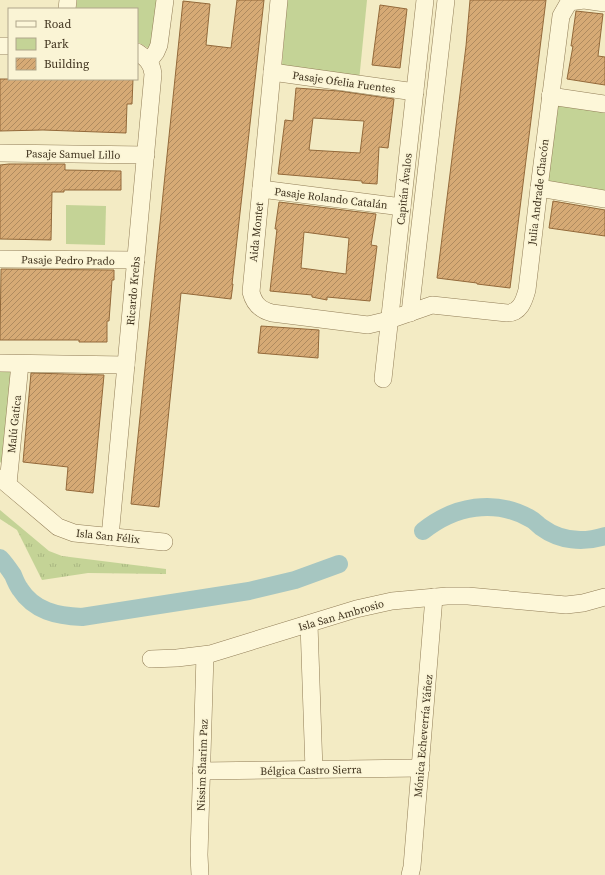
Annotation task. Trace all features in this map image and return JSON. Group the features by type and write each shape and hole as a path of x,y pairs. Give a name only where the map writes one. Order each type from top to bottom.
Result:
{"street":[{"path":"143,57 156,52 159,45 164,0"},
{"name":"Aida Montet","path":"279,0 251,292 253,299 260,308 272,314 368,325 389,320 410,312"},
{"name":"Capitán Ávalos","path":"383,379 425,0"},
{"name":"Capitán Ávalos","path":"410,312 446,0"},
{"name":"Julia Andrade Chacón","path":"410,312 432,305 507,313 518,309 523,303 528,290 538,188 561,16 569,2 584,0 605,3"},
{"name":"Ricardo Krebs","path":"110,537 153,74 153,70 143,57"},
{"name":"Pasaje Ofelia Fuentes","path":"272,72 415,92"},
{"path":"550,96 605,104"},
{"name":"Pasaje Samuel Lillo","path":"0,153 146,155"},
{"path":"538,188 605,199"},
{"name":"Pasaje Rolando Catalán","path":"261,190 402,207"},
{"name":"Pasaje Pedro Prado","path":"0,259 136,260"},
{"path":"0,363 126,365"},
{"name":"Malú Gatica","path":"4,481 20,364"},
{"name":"Isla San Félix","path":"4,481 61,529 74,533 164,542"},
{"name":"Isla San Ambrosio","path":"151,659 205,655 230,649 356,609 385,602 434,597 468,596 566,605 583,603 605,597"},
{"name":"Mónica Echeverría Yáñez","path":"410,875 412,867 434,597"},
{"path":"309,624 314,770"},
{"name":"Nissim Sharim Paz","path":"202,871 201,771 205,655"},
{"name":"Bélgica Castro Sierra","path":"201,771 420,768"}],"green space":[{"path":"77,0 160,0 152,46 148,48 138,43 138,8 76,8"},
{"path":"287,0 367,0 359,81 282,65"},
{"path":"558,106 605,109 605,195 549,182 548,179"},
{"path":"66,205 106,206 105,245 66,244"},
{"path":"0,368 11,369 4,465 0,462"},
{"path":"0,510 49,551 62,556 166,569 166,574 88,573 42,580 17,530 0,519"}],"building":[{"path":"237,0 264,0 231,299 181,293 159,507 131,504 183,1 210,4 206,45 231,48"},
{"path":"470,0 546,0 510,288 437,278 466,46"},
{"path":"380,5 407,9 400,68 372,65"},
{"path":"576,11 603,14 598,56 605,57 605,85 567,79 573,46 571,46"},
{"path":"0,79 133,80 132,104 127,104 126,133 43,130 0,131"},
{"path":"296,88 339,91 394,99 388,148 379,147 377,184 362,183 362,181 278,174 285,120 293,121","holes":["313,118 364,121 360,153 309,150"]},
{"path":"65,164 65,170 121,171 121,190 64,190 64,192 52,192 51,240 0,239 0,165"},
{"path":"553,201 605,210 605,236 549,228"},
{"path":"279,202 376,214 371,245 377,246 370,301 327,297 327,300 312,297 312,295 270,291 277,229 275,229","holes":["304,232 349,238 346,274 301,268"]},
{"path":"1,269 114,270 109,321 107,321 107,342 79,342 79,340 0,340"},
{"path":"261,326 319,330 318,358 258,353"},
{"path":"31,373 104,375 93,493 66,490 68,467 23,462"}],"waterway":[{"path":"423,531 435,522 461,511 489,507 503,508 517,512 532,520 548,532 564,538 588,540 605,536"},
{"path":"0,558 13,575 20,589 32,603 55,614 82,617 249,591 295,580 339,564"}]}
